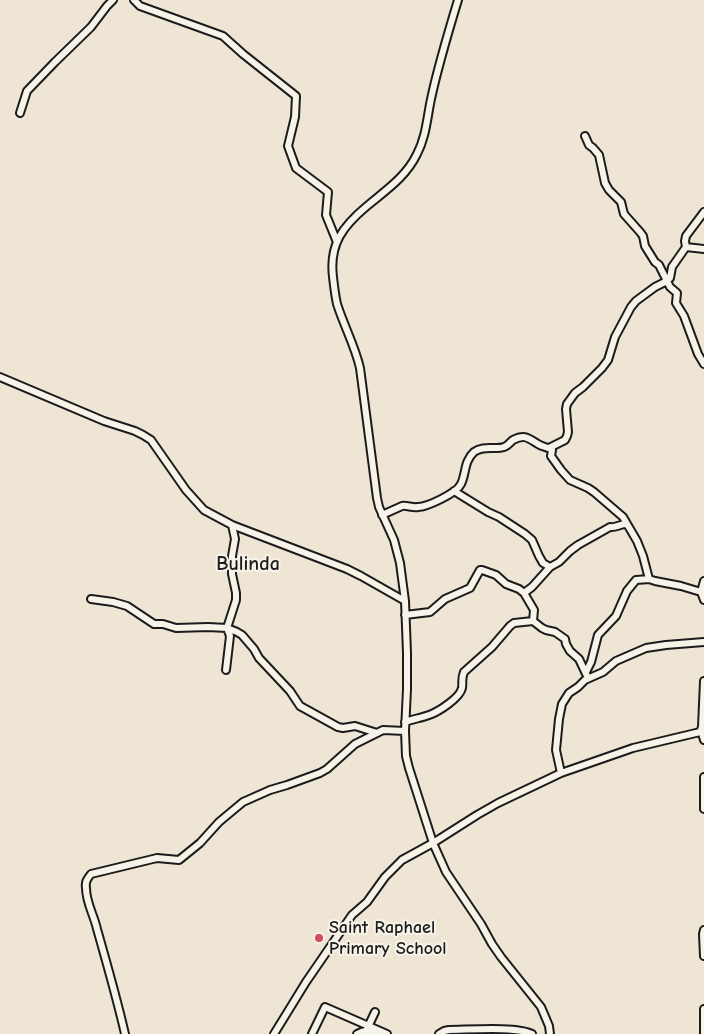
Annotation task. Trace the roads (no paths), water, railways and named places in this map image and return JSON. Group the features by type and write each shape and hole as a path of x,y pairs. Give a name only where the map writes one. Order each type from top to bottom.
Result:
{"street":[{"path":"20,113 28,91 91,27 113,0"},
{"path":"134,0 140,6 223,36 296,96 295,117 288,146 296,168 328,192 326,215 337,242"},
{"path":"458,0 431,98 425,134 416,156 394,185 368,205 348,224 337,242 332,261 334,288 337,304 358,357 376,498 397,552 405,601 407,674 405,746 409,768 433,843 446,872 501,957 541,1008 549,1026 550,1034"},
{"path":"585,136 589,145 599,155 609,190 621,202 624,214 643,236 655,262 659,265 670,287 677,293 676,303 684,316 698,354 704,364"},
{"path":"382,515 405,505 417,508 442,499 460,487 465,466 471,456 480,449 503,448 522,437 549,448 565,440 568,432 566,404 608,360 615,336 631,307 655,287 668,281 672,267 686,247 686,236 704,212"},
{"path":"686,247 704,249"},
{"path":"0,377 104,421 144,434 151,440 193,498 204,510 232,525 361,576 405,601"},
{"path":"549,448 552,450 551,456 570,480 594,492 623,517 637,541 648,578"},
{"path":"454,491 525,534 532,540 543,563 550,568"},
{"path":"524,593 578,545 602,531 626,524"},
{"path":"226,670 230,636 227,628 236,600 232,574 232,556 235,539 232,525"},
{"path":"405,616 430,612 445,599 470,588 481,570 496,576 506,584 524,593 534,610 534,621 542,628 554,632 565,639 570,651 578,659 587,675"},
{"path":"561,773 556,750 560,709 569,693 585,680 598,635 616,616 627,591 636,580 648,578 701,592"},
{"path":"704,581 701,592 704,600"},
{"path":"91,599 127,606 154,624 163,624 176,628 227,628 242,635 259,658 290,691 300,706 338,727 355,726 377,733"},
{"path":"406,722 430,715 449,703 462,688 461,678 464,672 492,647 510,626 534,621"},
{"path":"587,675 603,672 616,661 646,648 704,643 704,650"},
{"path":"704,681 701,730 704,740"},
{"path":"125,1034 110,971 89,905 86,888 87,878 91,874 154,859 178,860 200,843 219,822 243,802 270,790 287,786 320,773 355,744 383,730 405,731"},
{"path":"274,1034 306,982 352,915 367,902 385,877 402,860 498,803 561,773 634,748 700,732 701,730"},
{"path":"704,777 704,809"},
{"path":"704,930 704,956"},
{"path":"312,1034 325,1007 378,1034"},
{"path":"704,1009 704,1034"},
{"path":"357,1034 368,1028 375,1012"},
{"path":"368,1028 387,1034"},
{"path":"439,1034 449,1030 521,1030 532,1034"}],"place":[{"name":"Saint Raphael Primary School","path":"319,938"}],"district":[{"name":"Bulinda","path":"248,564"}]}
